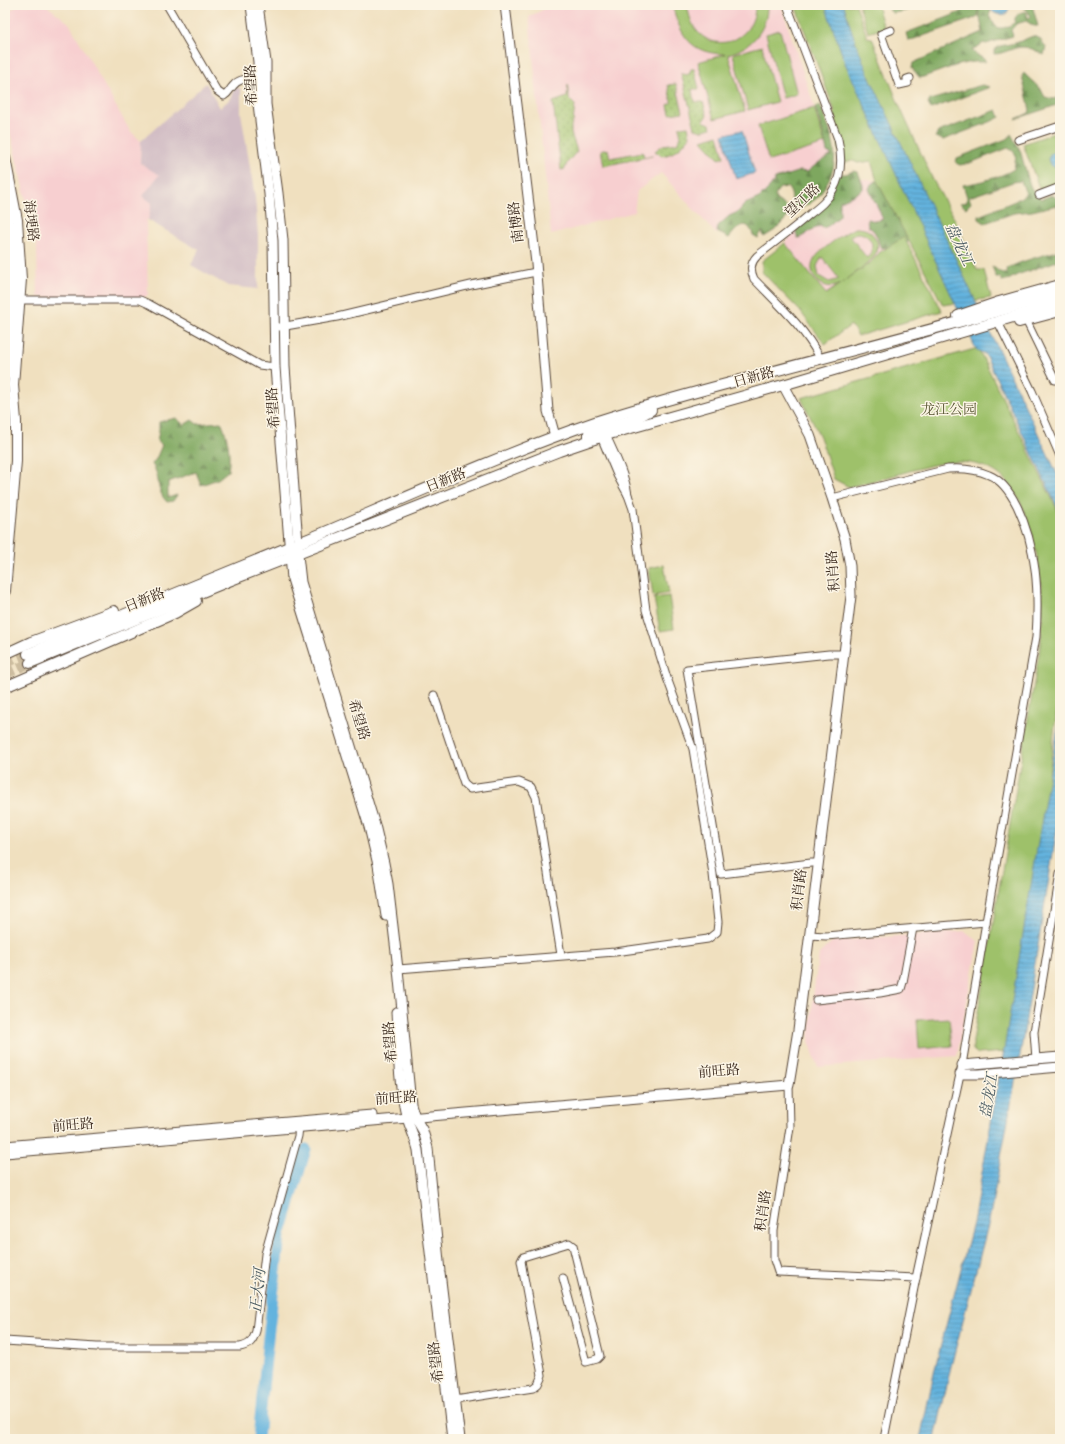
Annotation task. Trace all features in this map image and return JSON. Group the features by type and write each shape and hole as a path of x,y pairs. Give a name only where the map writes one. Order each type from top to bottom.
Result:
{"main road":[{"name":"海埂路","path":"5,158 17,220 20,264 20,300 12,390 10,426 11,449 5,521"},
{"name":"海埂路","path":"5,201 10,231 12,265 11,300 5,376"},
{"name":"日新路","path":"1060,285 996,316 959,327 896,338 820,358 672,399 601,420 555,436 217,576 29,659 559,451 601,436 783,385 882,355 959,327 996,316 1060,303"},
{"name":"日新路","path":"1010,313 1060,294"},
{"name":"日新路","path":"996,316 1026,320 1060,311"},
{"path":"5,591 16,461 16,421 12,390"},
{"path":"601,436 589,437 589,433 632,420 672,399"},
{"name":"日新路","path":"5,654 31,642 138,602 217,576"},
{"path":"5,687 175,613 229,581"}],"street":[{"path":"166,5 217,91 224,96 240,80 262,78"},
{"name":"希望路","path":"251,5 278,193 282,240 279,327 275,367 294,545"},
{"name":"希望路","path":"258,5 266,62 262,78"},
{"name":"南博路","path":"505,5 536,272 548,411 555,436"},
{"name":"望江路","path":"787,5 838,139 841,161 837,180 826,201 791,231 757,256 753,260 751,273 754,279 800,327 812,343 820,358"},
{"path":"890,30 881,34 900,84 908,83 907,79 910,78"},
{"path":"1018,140 1060,126"},
{"path":"1039,196 1060,187"},
{"path":"279,327 337,317 471,285 536,272"},
{"path":"20,300 140,300 259,365 275,367"},
{"path":"996,316 1032,391 1060,456"},
{"path":"1026,320 1055,380 1060,380"},
{"name":"希望路","path":"279,327 285,367 294,545 292,579 369,827 378,865 393,969 402,1093 410,1115 423,1131 428,1148 446,1354 453,1410 460,1439"},
{"name":"积肖路","path":"783,385 810,435 832,498 845,539 850,566 851,596 798,1030 790,1083 790,1128 774,1231 774,1260 778,1272 916,1278"},
{"path":"398,968 615,952 708,939 714,935 718,928 713,874 693,749 667,678 646,610 642,592 634,516 628,495 617,475 601,436"},
{"path":"832,498 934,471 960,468 976,470 991,475 1003,485 1012,497 1024,522 1032,548 1038,607 1036,637 961,1070 916,1278 884,1439"},
{"name":"希望路","path":"294,556 375,824 384,863 398,968 410,1115"},
{"path":"818,863 721,874 687,669 829,654 844,654"},
{"path":"434,695 464,784 470,789 519,782 531,787 536,797 561,955"},
{"path":"1034,1060 1034,1032 1060,874"},
{"path":"809,935 826,936 986,922"},
{"path":"816,1000 880,994 901,989 904,982 913,928"},
{"path":"961,1070 980,1064 1060,1057"},
{"path":"961,1070 979,1074 1060,1066"},
{"name":"前旺路","path":"5,1146 410,1115 790,1083"},
{"name":"前旺路","path":"5,1153 299,1127 410,1115"},
{"path":"5,1341 97,1347 240,1347 248,1345 253,1340 256,1331 265,1254 298,1136 299,1127"},
{"path":"456,1400 533,1388 538,1384 542,1375 521,1261 523,1257 570,1243 575,1254 600,1352 600,1356 597,1360 586,1362 563,1278"},
{"name":"希望路","path":"446,1354 456,1400 453,1410 452,1439"}],"shaded area":[{"path":"19,5 46,5 69,23 130,131 141,141 140,163 160,175 148,220 146,220 148,294 144,298 38,297 37,247 5,111 5,13"},
{"path":"551,5 781,5 832,160 818,169 793,177 716,234 661,173 637,191 634,212 551,235 529,17"},
{"path":"206,83 220,108 230,99 235,87 241,89 241,113 255,197 258,235 258,289 228,286 191,265 199,250 148,220 152,203 143,196 159,175 140,163 141,141"},
{"path":"863,179 875,181 904,237 880,252 870,263 826,294 785,243 790,234"},
{"path":"965,931 978,941 957,1056 818,1067 809,1041 814,989 819,954 833,941"}],"green space":[{"path":"672,5 687,5 689,15 697,31 706,38 715,42 725,42 735,39 743,34 754,16 755,5 767,5 765,22 756,37 744,47 728,54 745,111 714,119 698,62 726,54 704,51 695,47 679,26"},
{"path":"795,5 856,5 867,37 872,38 899,105 933,180 955,220 977,270 984,270 991,298 943,305 877,181 871,161 858,163 851,160 845,163 839,152 834,109"},
{"path":"859,5 877,5 884,28 868,33"},
{"path":"895,5 922,5 905,11 893,13 889,10"},
{"path":"973,5 988,5 991,10 989,16 996,27 1004,28 1015,22 1015,18 1021,12 1027,12 1027,19 1030,16 1028,11 1021,5 1032,5 1038,26 1034,26 1026,21 1016,24 1011,30 1013,36 986,44 984,43 972,50 975,54 986,61 984,62 968,63 952,67 920,78 912,68 913,63 983,32 978,9 978,17 914,39 908,40 906,33 951,16"},
{"path":"780,30 797,94 783,98 766,34"},
{"path":"1033,36 1039,38 1046,47 1044,55 1023,47 994,54 994,50 1000,46 1016,43"},
{"path":"762,46 777,102 748,110 733,54"},
{"path":"691,69 694,69 699,89 692,89 693,97 696,102 703,102 707,115 703,121 710,124 711,128 700,131 695,128 681,73 687,75 690,73"},
{"path":"1024,73 1038,87 1045,97 1053,99 1060,97 1060,104 1016,119 1029,113 1030,110 1022,76"},
{"path":"676,84 683,112 670,114 668,105 671,101 668,85"},
{"path":"568,85 569,99 575,105 571,133 577,151 567,163 565,169 561,170 553,102 567,97"},
{"path":"982,85 990,87 931,109 928,104 930,100"},
{"path":"820,105 834,146 835,155 831,175 819,196 792,214 791,193 787,187 780,188 775,195 775,198 788,209 790,215 775,230 764,237 762,231 758,238 753,235 748,226 745,225 738,228 729,238 717,232 718,226 729,216 738,212 745,204 759,198 771,186 775,179 800,171 807,172 818,163 832,155 827,152 815,107"},
{"path":"814,108 825,144 769,161 758,126"},
{"path":"997,110 1000,117 990,122 943,140 935,137 938,132"},
{"path":"688,126 690,136 678,149 662,156 655,151 663,145 677,143 681,136 679,127"},
{"path":"1060,131 1060,186 1041,193 1023,144"},
{"path":"1011,134 1020,150 1031,189 1041,199 1052,195 1058,199 1060,214 1057,205 1032,211 1014,213 985,223 979,219 979,216 1015,201 1026,194 1021,181 1013,182 969,197 971,203 966,208 960,203 967,202 963,185 996,177 1014,169 1016,155 1008,148 970,163 960,165 956,163 957,158 1009,138"},
{"path":"718,135 724,157 719,159 702,140"},
{"path":"608,149 610,158 643,152 644,157 652,156 603,166 600,151"},
{"path":"853,171 858,172 863,189 840,201 840,216 828,226 823,228 820,226 798,238 796,229 825,204 836,174 846,174"},
{"path":"877,181 909,241 904,246 881,248 875,233 868,227 867,219 876,221 883,219 869,189 871,184"},
{"path":"860,228 868,230 877,242 876,253 868,263 845,281 836,286 825,286 816,280 813,275 812,265 814,260 816,256 826,247 851,230","holes":["857,233 866,236 871,242 872,250 867,258 850,236","822,257 839,279 829,282 819,276 817,266"]},
{"path":"904,237 942,311 858,336 851,325 825,344 800,311 762,272 762,261 785,243 826,294 870,263 880,252"},
{"path":"1060,250 1060,260 1002,281 1000,277 996,277 992,266 1001,272 1007,273 1006,269 1012,266"},
{"name":"龙江公园","path":"978,348 1060,515 1060,698 1056,716 1048,786 1005,1052 978,1054 973,1050 973,1041 1041,642 1041,586 1036,553 1028,520 1014,491 1005,480 996,472 979,465 961,462 943,463 849,487 834,479 820,437 801,398"},
{"path":"176,418 184,425 192,420 197,424 221,422 228,446 229,465 228,471 218,479 201,485 196,472 168,482 168,498 177,495 173,501 167,502 159,488 155,469 152,464 156,459 162,445 157,441 159,422"},
{"path":"664,565 669,593 653,596 649,568"},
{"path":"669,596 674,629 660,631 654,598"},
{"path":"949,1018 952,1046 919,1049 917,1020"}],"water":[{"path":"825,5 844,5 866,69 1060,480 1060,513 985,354 977,350 975,347 845,63"},
{"path":"988,5 1011,5 1006,14 1000,15 993,12"},
{"path":"742,130 755,173 736,179 723,135"},
{"path":"1057,151 1060,152 1060,166 1055,167 1050,165 1048,159 1050,154"},
{"path":"1060,718 1060,810 1021,1050 989,1221 951,1366 935,1439 920,1439 936,1364 973,1223"}],"waterway":[{"name":"正大河","path":"258,1439 280,1236 306,1149"}],"tunnel":[{"path":"5,663 28,654"},
{"path":"5,674 30,663"}],"water label":[{"name":"盘龙江","path":"958,245"},
{"name":"盘龙江","path":"990,1096"}]}
